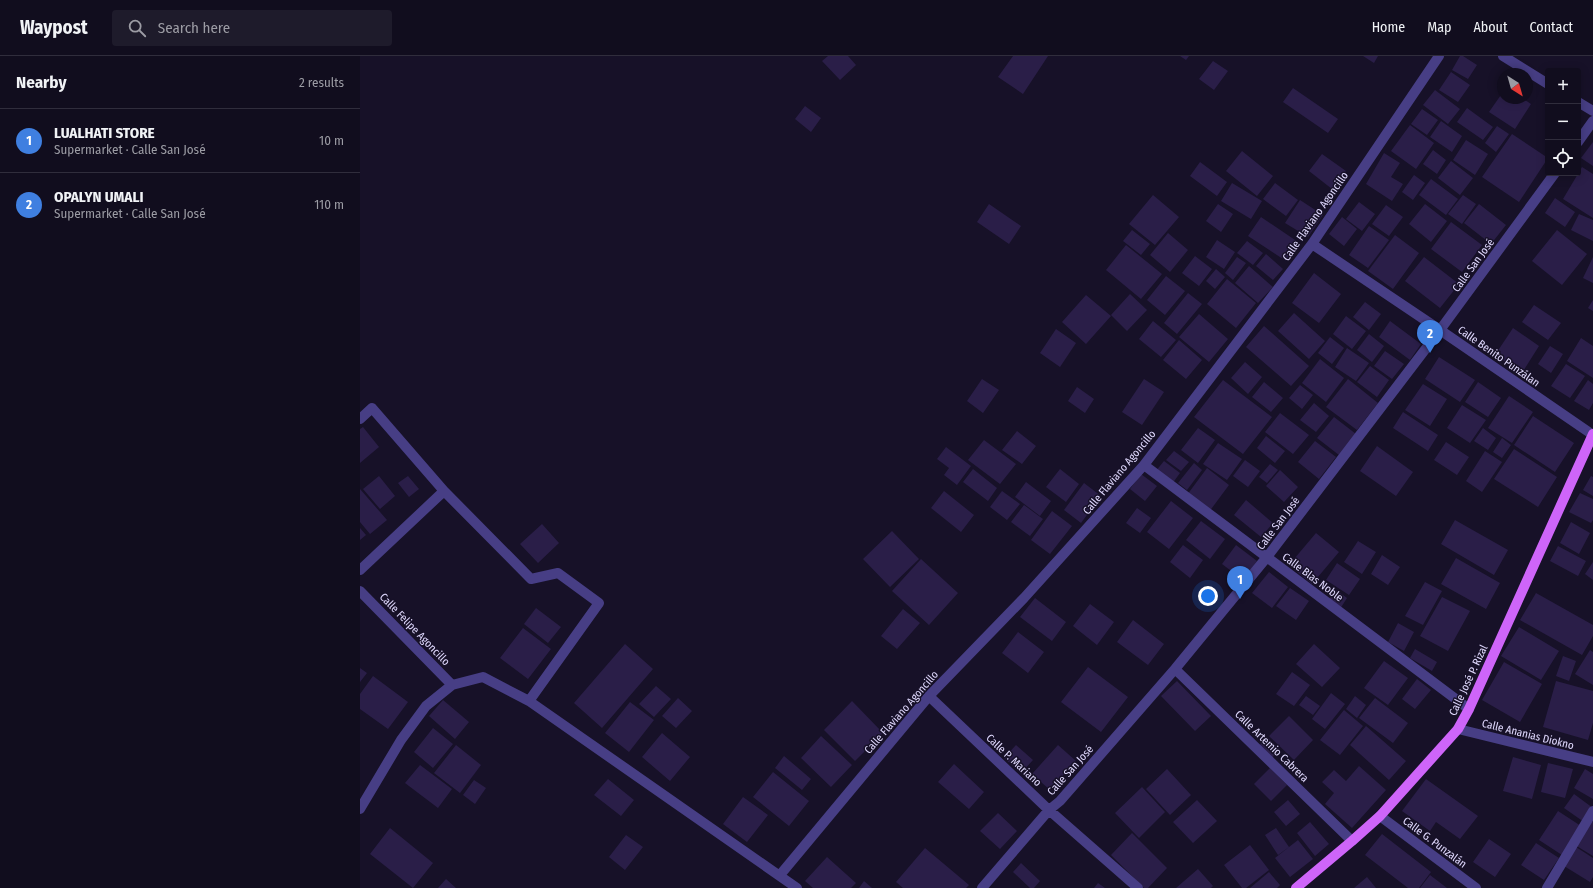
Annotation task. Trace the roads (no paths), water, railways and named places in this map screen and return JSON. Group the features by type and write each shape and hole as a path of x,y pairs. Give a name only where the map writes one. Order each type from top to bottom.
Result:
{"main road":[{"name":"Calle José P. Rizal","path":"1296,888 1380,816 1458,729 1469,709 1593,435"}],"street":[{"name":"Calle Flaviano Agoncillo","path":"780,875 929,696 1024,598 1144,465 1312,244 1439,56"},
{"path":"1503,56 1545,82"},
{"path":"1581,104 1593,111"},
{"path":"1579,140 1593,121"},
{"name":"Calle San José","path":"982,888 1049,810 1060,801 1175,668 1267,557 1440,330 1553,176"},
{"name":"Calle Benito Punzálan","path":"1312,244 1593,435"},
{"path":"360,419 372,408 444,491 531,579 558,573 599,603 529,701"},
{"name":"Calle Blas Noble","path":"1144,465 1469,709"},
{"path":"360,570 444,491"},
{"name":"Calle Felipe Agoncillo","path":"360,591 452,685"},
{"name":"Calle Artemio Cabrera","path":"1175,668 1352,841"},
{"path":"360,809 400,740 426,706 452,685 483,677 529,701 797,888"},
{"name":"Calle P. Mariano","path":"929,696 1049,810 1138,888"},
{"name":"Calle Ananias Diokno","path":"1458,729 1592,760"},
{"path":"1547,888 1593,811"},
{"name":"Calle G. Punzalán","path":"1380,816 1476,888"}],"place":[{"name":"OPALYN UMALI","path":"1430,353"},
{"name":"LUALHATI STORE","path":"1240,599"}]}
